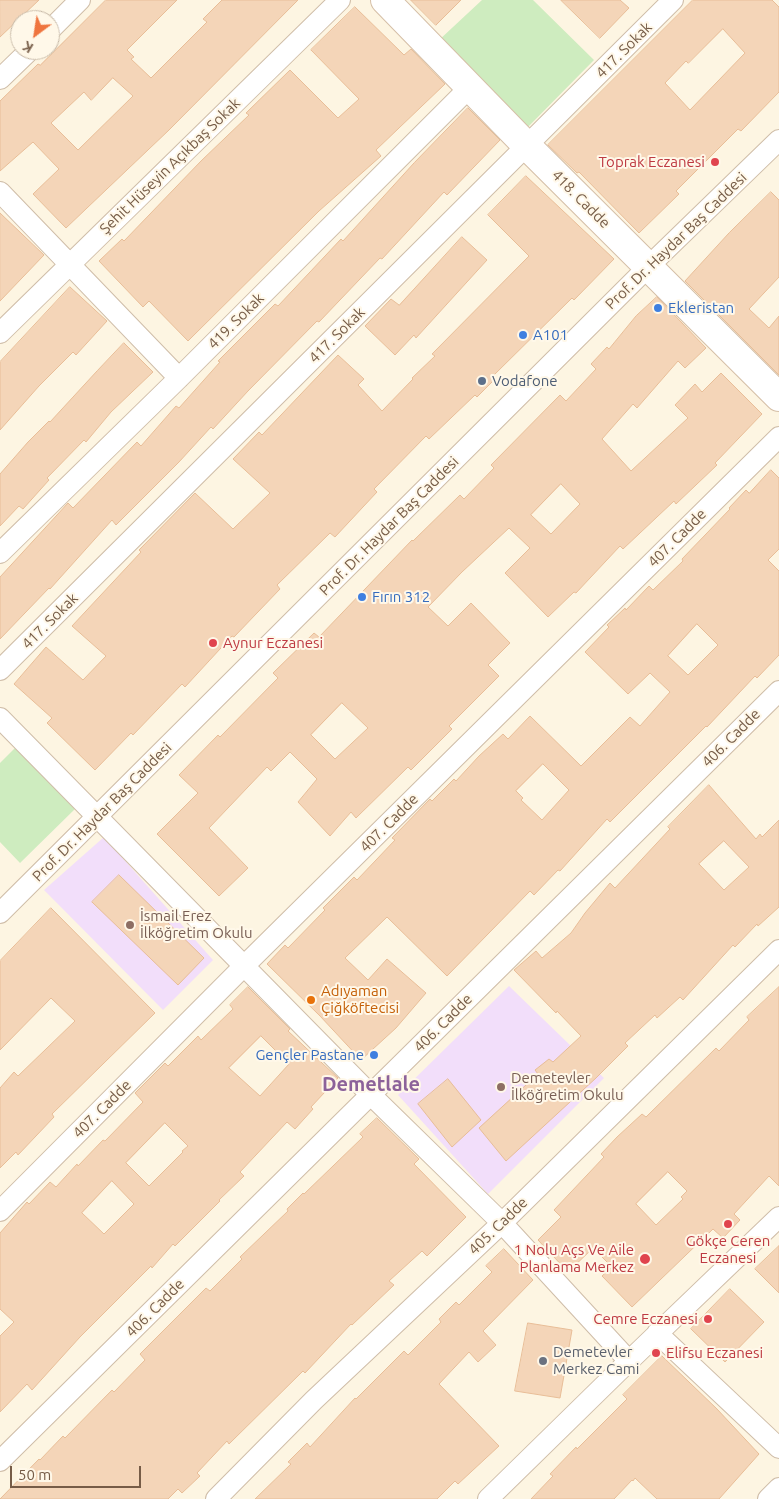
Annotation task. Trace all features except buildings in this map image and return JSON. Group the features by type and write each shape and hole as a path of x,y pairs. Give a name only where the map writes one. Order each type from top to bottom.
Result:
{"street":[{"path":"60,20 80,0"},
{"name":"Şehit Hüseyin Açıkbaş Sokak","path":"0,332 340,0"},
{"name":"418. Cadde","path":"385,0 527,146 779,397"},
{"name":"417. Sokak","path":"0,670 673,0"},
{"path":"0,79 20,60"},
{"name":"419. Sokak","path":"0,553 179,378 470,87"},
{"name":"Prof. Dr. Haydar Baş Caddesi","path":"0,913 649,266 779,140"},
{"path":"0,192 179,378"},
{"name":"407. Cadde","path":"0,1211 244,966 779,437"},
{"name":"406. Cadde","path":"0,1461 779,690"},
{"path":"0,718 371,1095 502,1223 629,1361"},
{"name":"405. Cadde","path":"216,1499 314,1400 502,1223 779,950"},
{"path":"488,1499 657,1333 779,1217"},
{"path":"657,1333 779,1448"},
{"path":"768,1499 779,1488"}],"shaded area":[{"name":"İsmail Erez İlköğretim Okulu","path":"104,837 213,960 163,1010 44,890"},
{"name":"Demetevler İlköğretim Okulu","path":"509,986 604,1078 488,1194 398,1095"}],"green space":[{"path":"482,0 533,0 594,60 525,130 438,41"},
{"path":"17,746 76,808 20,863 0,842 0,763"}],"place":[{"name":"Toprak Eczanesi","path":"715,162"},
{"name":"Ekleristan","path":"658,308"},
{"name":"A101","path":"523,335"},
{"name":"Vodafone","path":"482,381"},
{"name":"Fırın 312","path":"362,597"},
{"name":"Aynur Eczanesi","path":"213,643"},
{"name":"İsmail Erez İlköğretim Okulu","path":"130,925"},
{"name":"Adıyaman Çiğköftecisi","path":"311,1000"},
{"name":"Gençler Pastane","path":"374,1055"},
{"name":"Demetevler İlköğretim Okulu","path":"501,1087"},
{"name":"Gökçe Ceren Eczanesi","path":"728,1224"},
{"name":"1 Nolu Açs Ve Aile Planlama Merkez","path":"645,1259"},
{"name":"Cemre Eczanesi","path":"708,1319"},
{"name":"Elifsu Eczanesi","path":"656,1353"},
{"name":"Demetevler Merkez Cami","path":"543,1361"}],"district":[{"name":"Demetlale","path":"371,1084"}]}
